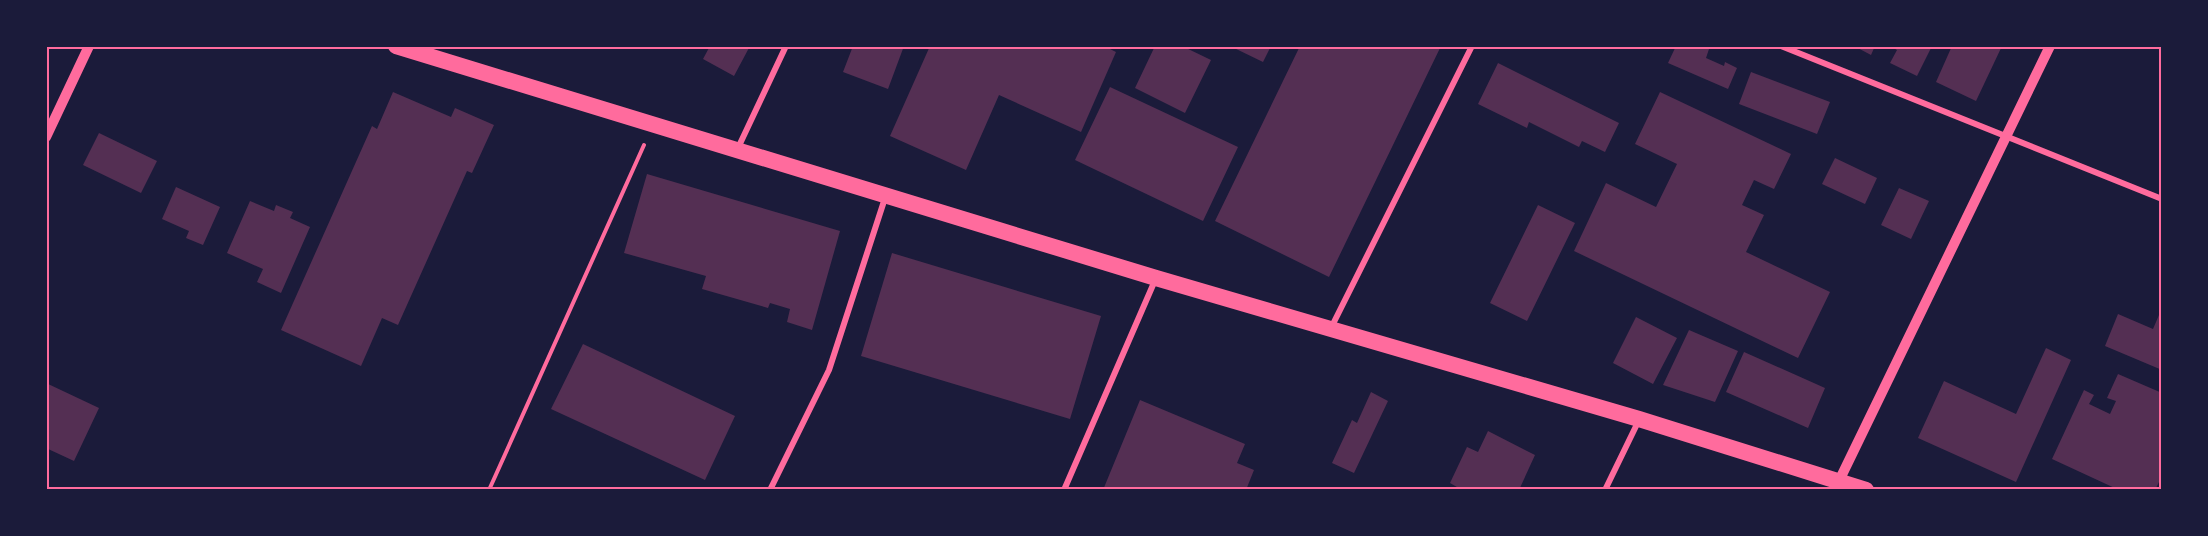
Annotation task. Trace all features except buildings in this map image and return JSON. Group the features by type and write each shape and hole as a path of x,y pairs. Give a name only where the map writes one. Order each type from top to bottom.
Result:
{"highway":[{"path":"396,46 1156,278 1639,419 1866,489"}],"street":[{"path":"46,137 89,46"},
{"path":"736,151 786,46"},
{"path":"1331,328 1472,46"},
{"path":"1781,46 2162,199"},
{"path":"1839,481 2050,46"},
{"path":"770,489 829,370 886,195"},
{"path":"1064,489 1156,278"},
{"path":"1605,489 1639,419"}],"path":[{"path":"489,489 653,125"}]}
